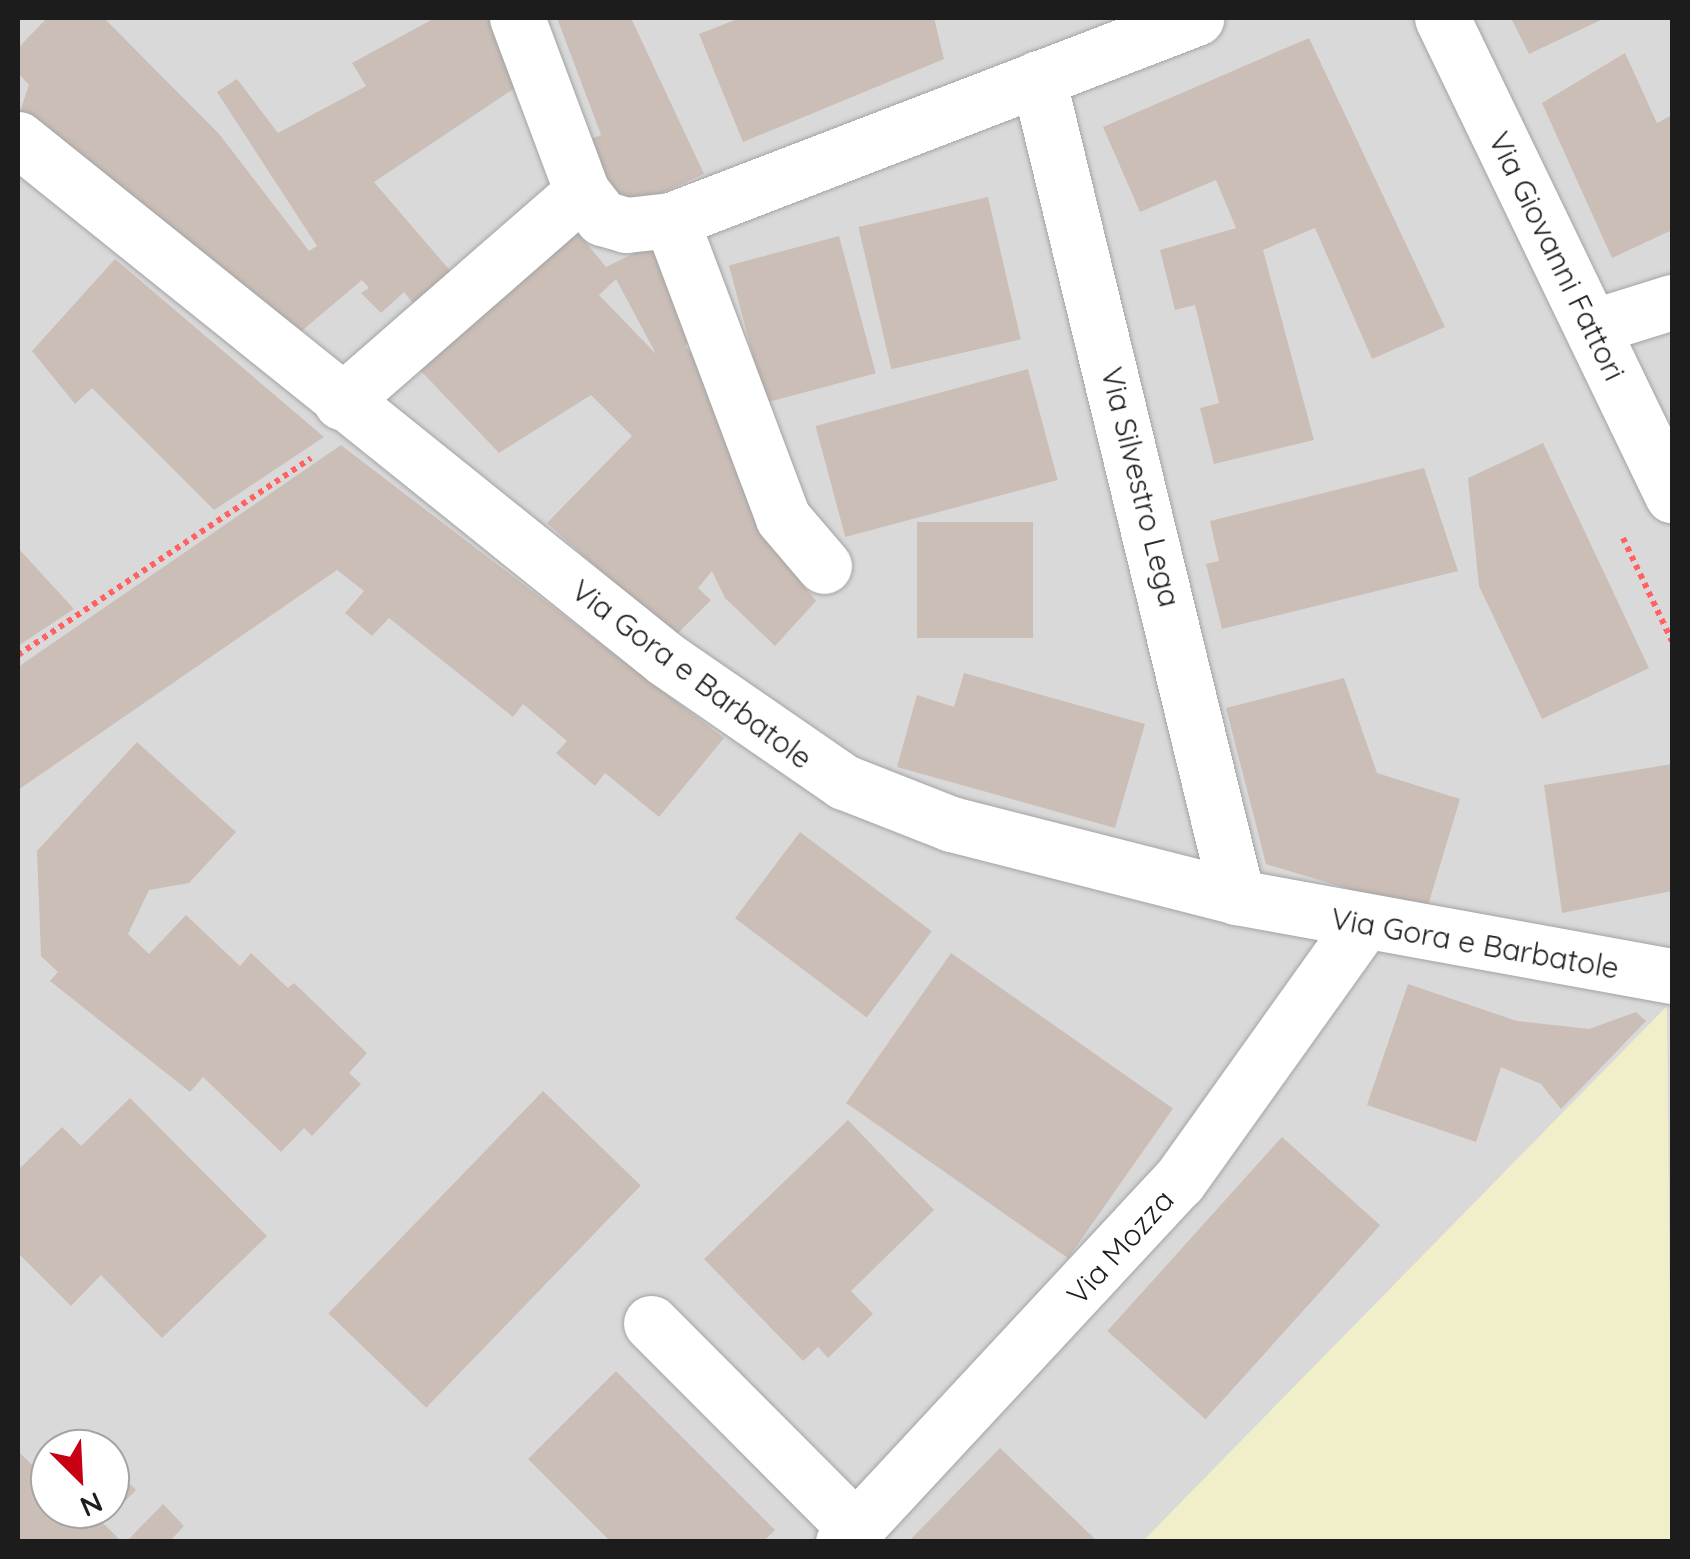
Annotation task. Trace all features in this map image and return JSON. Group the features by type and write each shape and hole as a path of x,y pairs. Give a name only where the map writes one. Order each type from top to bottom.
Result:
{"street":[{"path":"517,18 582,192 614,222 671,220 1196,18"},
{"name":"Via Giovanni Fattori","path":"1442,18 1672,495"},
{"name":"Via Silvestro Lega","path":"1038,78 1237,897"},
{"name":"Via Gora e Barbatole","path":"18,140 355,414 800,760 951,824 1237,897 1362,924 1672,976"},
{"path":"355,414 582,192"},
{"path":"671,220 783,518 824,566"},
{"path":"1592,327 1672,302"},
{"name":"Via Mozza","path":"850,1535 1179,1181 1362,924"},
{"path":"650,1322 850,1535"}],"path":[{"path":"18,655 355,414"}],"shaded area":[{"path":"18,18 1672,18 1672,1541 18,1541"}],"green space":[{"path":"1667,1006 1672,1541 1143,1541"}],"building":[{"path":"47,18 104,18 220,135 309,251 317,246 217,92 237,79 278,133 366,86 352,63 435,18 491,18 524,82 374,182 453,274 417,308 404,292 381,313 361,293 369,288 362,280 291,340 18,117 29,85 18,73 18,48"},
{"path":"557,18 631,18 704,174 617,213 586,141 601,135"},
{"path":"740,18 934,18 944,59 743,142 699,34"},
{"path":"1511,18 1605,18 1529,54"},
{"path":"1309,38 1445,327 1372,359 1315,228 1263,250 1314,440 1214,464 1200,408 1219,403 1195,305 1175,310 1160,250 1236,228 1216,180 1140,212 1103,127"},
{"path":"1625,53 1657,123 1672,115 1672,230 1612,258 1542,103"},
{"path":"988,197 1021,339 891,369 858,227"},
{"path":"570,223 606,267 655,243 694,334 685,346 701,364 761,533 816,601 775,646 725,598 712,571 698,588 711,600 674,637 547,523 632,436 591,395 499,453 419,369","holes":["616,279 656,354 599,295"]},
{"path":"839,236 876,373 766,403 729,266"},
{"path":"115,259 324,437 214,510 92,388 75,404 32,351"},
{"path":"1028,369 1058,480 845,537 815,426"},
{"path":"1543,443 1649,668 1542,719 1479,586 1468,478"},
{"path":"341,445 724,738 659,817 605,773 595,786 556,753 567,741 523,704 513,717 389,618 372,636 345,613 364,591 337,570 18,790 18,667"},
{"path":"1424,468 1458,571 1222,629 1206,564 1219,561 1210,521"},
{"path":"917,522 1033,522 1033,638 917,638"},
{"path":"18,548 74,609 18,646"},
{"path":"964,673 1145,724 1115,828 897,767 917,695 954,707"},
{"path":"1344,678 1377,773 1460,799 1426,912 1266,864 1226,708"},
{"path":"137,742 236,832 189,883 149,890 128,934 149,954 186,915 240,966 251,953 288,988 294,983 367,1053 349,1073 361,1084 312,1136 304,1128 281,1152 203,1077 190,1092 50,981 58,972 41,956 37,851"},
{"path":"1672,764 1672,891 1562,913 1544,785"},
{"path":"800,832 932,931 867,1018 735,918"},
{"path":"951,953 1173,1108 1068,1258 846,1103"},
{"path":"1408,984 1517,1021 1589,1029 1636,1012 1646,1021 1561,1109 1541,1084 1501,1067 1476,1142 1367,1105"},
{"path":"543,1091 641,1185 426,1408 328,1313"},
{"path":"130,1098 267,1236 162,1338 101,1275 71,1306 18,1253 18,1170 62,1127 81,1146"},
{"path":"848,1120 934,1210 851,1291 873,1314 828,1358 818,1347 803,1361 704,1259"},
{"path":"1282,1137 1380,1225 1205,1419 1107,1331"},
{"path":"616,1371 775,1530 763,1542 611,1542 528,1459"},
{"path":"1000,1448 1095,1539 1093,1542 911,1539"},
{"path":"18,1451 30,1463 30,1529 109,1529 122,1542 18,1542"},
{"path":"163,1504 184,1526 169,1542 126,1542"}]}
